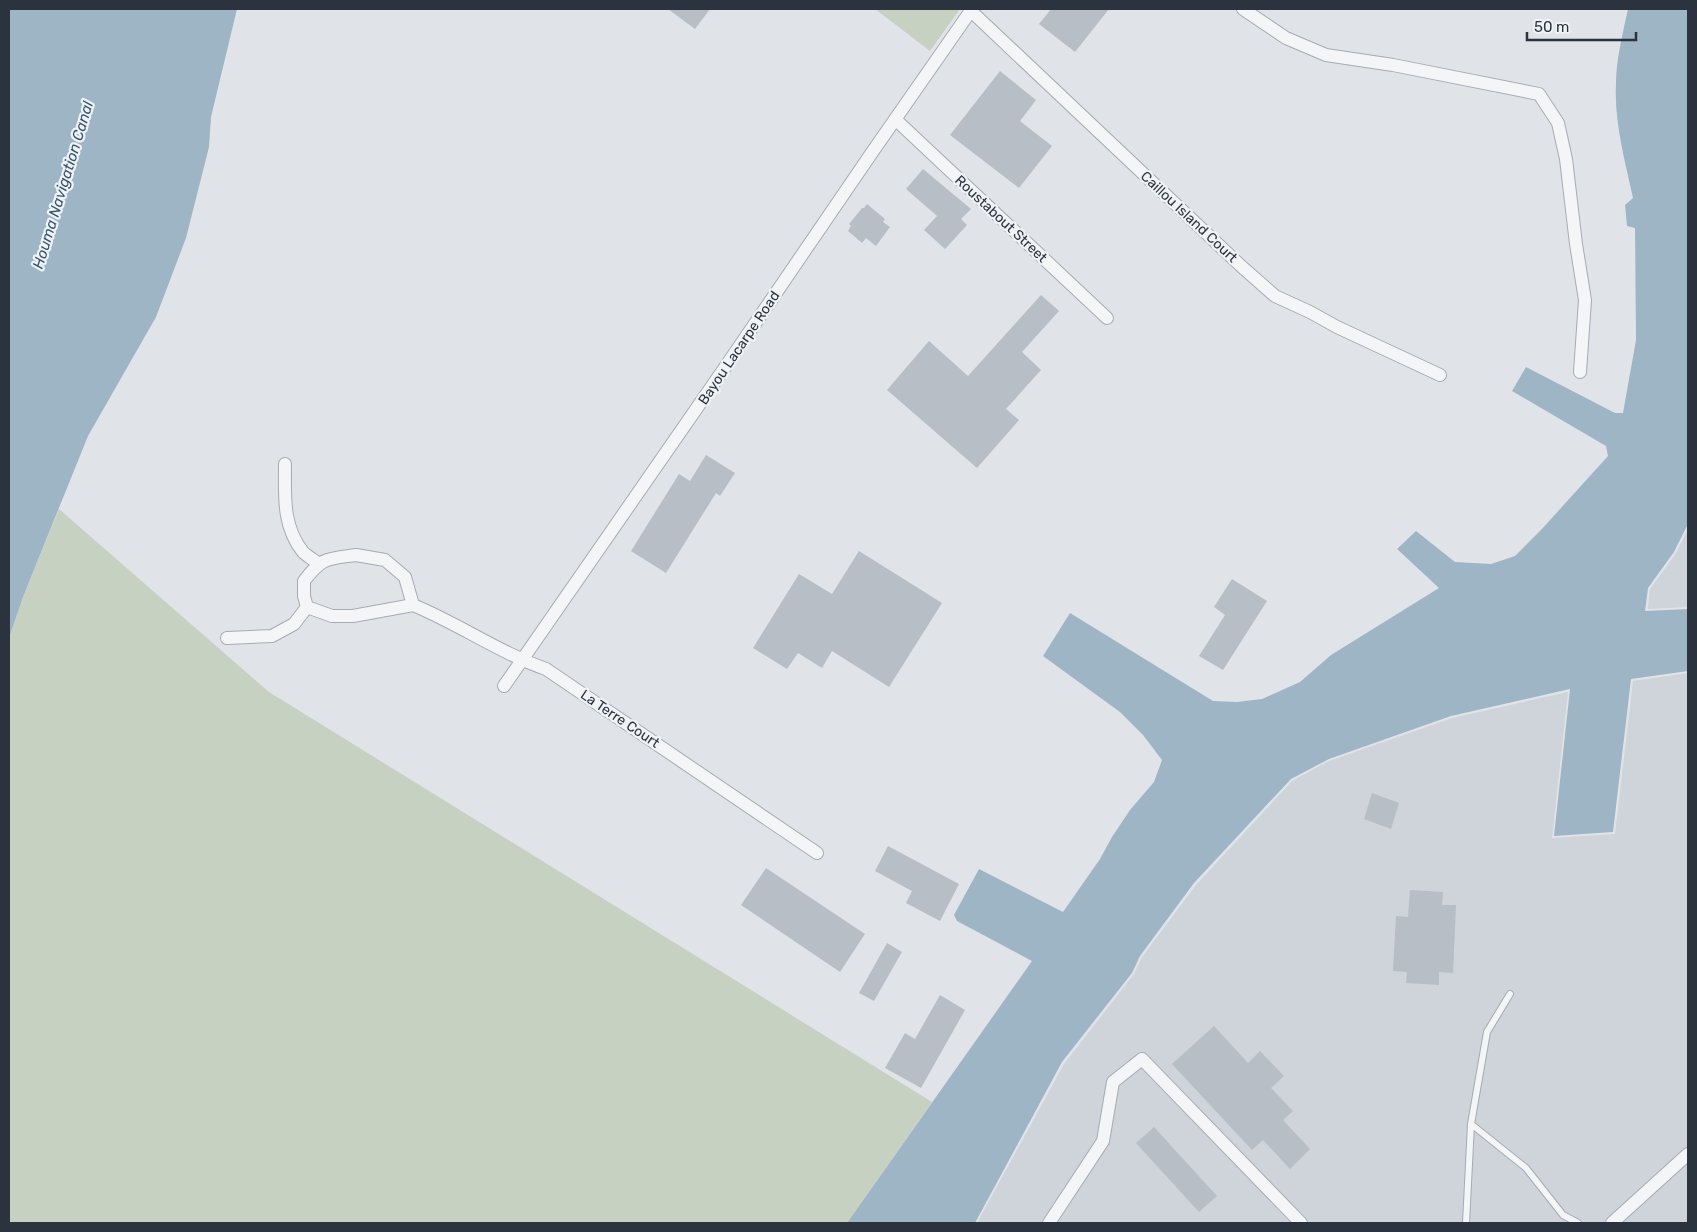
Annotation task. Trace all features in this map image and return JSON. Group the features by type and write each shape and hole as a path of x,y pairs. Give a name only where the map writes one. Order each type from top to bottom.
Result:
{"street":[{"path":"1243,9 1286,38 1326,55 1393,65 1539,94 1558,123 1566,159 1585,300 1580,372"},
{"name":"Bayou Lacarpe Road","path":"504,686 971,10"},
{"name":"Caillou Island Court","path":"971,10 1275,296 1440,375"},
{"name":"Roustabout Street","path":"894,119 1107,318"},
{"path":"285,464 284,504 290,530 304,552 319,564"},
{"path":"356,555 385,560 405,577 413,605 353,616 332,616 307,607 304,596 304,581 319,564 325,559 356,555"},
{"name":"La Terre Court","path":"413,605 433,613 523,660 546,669 817,852"},
{"path":"227,638 272,636 294,624 307,607"},
{"path":"1049,1223 1103,1141 1113,1082 1142,1059 1301,1223"},
{"path":"1612,1223 1688,1154"}],"lane":[{"path":"1466,1223 1472,1124 1487,1032 1510,994"},
{"path":"1472,1124 1526,1168 1563,1215 1578,1223"}],"shaded area":[{"path":"1688,529 1688,607 1648,609 1650,589 1676,553"},
{"path":"1688,673 1688,1223 977,1223 1064,1064 1134,974 1142,957 1196,885 1292,781 1329,761 1452,718 1568,692 1552,838 1615,834 1633,681"}],"green space":[{"path":"875,9 960,9 930,51"},
{"path":"59,509 269,692 932,1102 847,1223 9,1223 9,638 23,597"}],"water":[{"name":"Houma Navigation Canal","path":"9,9 237,9 211,117 209,147 186,238 156,317 88,436 23,597 9,638"},
{"path":"1628,9 1688,9 1688,524 1674,552 1648,588 1645,611 1688,609 1688,671 1631,679 1613,832 1554,836 1570,689 1451,716 1329,759 1291,779 1194,883 1140,956 1132,973 1062,1062 975,1223 847,1223 1032,961 957,921 954,915 979,869 1063,912 1100,859 1130,810 1154,782 1162,760 1143,735 1120,712 1043,656 1070,613 1213,701 1237,702 1262,699 1300,682 1331,655 1439,588 1397,549 1416,531 1455,562 1491,564 1515,556 1608,456 1606,446 1512,391 1526,367 1615,413 1623,413 1636,340 1635,228 1627,226 1625,205 1633,198 1621,141 1616,98 1617,65"}],"building":[{"path":"668,9 710,9 695,29"},
{"path":"1051,9 1109,9 1075,52 1039,24"},
{"path":"1000,71 1036,100 1020,121 1052,146 1019,188 950,135"},
{"path":"923,169 971,209 961,219 967,225 945,249 924,230 937,216 906,189"},
{"path":"867,204 885,219 883,222 890,227 876,246 866,238 862,243 848,231 851,226 849,224"},
{"path":"1041,295 1059,311 1022,352 1041,370 1006,409 1019,420 977,468 887,390 929,341 968,376"},
{"path":"706,455 735,473 720,496 716,493 666,573 631,551 679,474 690,481"},
{"path":"859,551 942,603 889,687 832,651 822,668 798,653 787,669 753,648 799,574 832,594"},
{"path":"1232,579 1267,601 1223,670 1199,656 1225,615 1214,607"},
{"path":"1372,793 1399,803 1391,829 1364,819"},
{"path":"888,846 959,884 940,921 906,903 912,891 875,871"},
{"path":"766,868 865,934 840,972 741,905"},
{"path":"1410,890 1443,892 1442,905 1456,905 1453,973 1439,972 1439,985 1406,983 1407,972 1393,971 1396,916 1408,917"},
{"path":"887,943 902,952 874,1001 859,993"},
{"path":"940,995 965,1010 921,1088 885,1068 905,1033 915,1039"},
{"path":"1214,1026 1248,1063 1260,1051 1284,1076 1271,1088 1293,1111 1283,1120 1310,1149 1290,1169 1263,1140 1252,1150 1172,1064"},
{"path":"1154,1127 1217,1196 1199,1212 1136,1143"}]}
